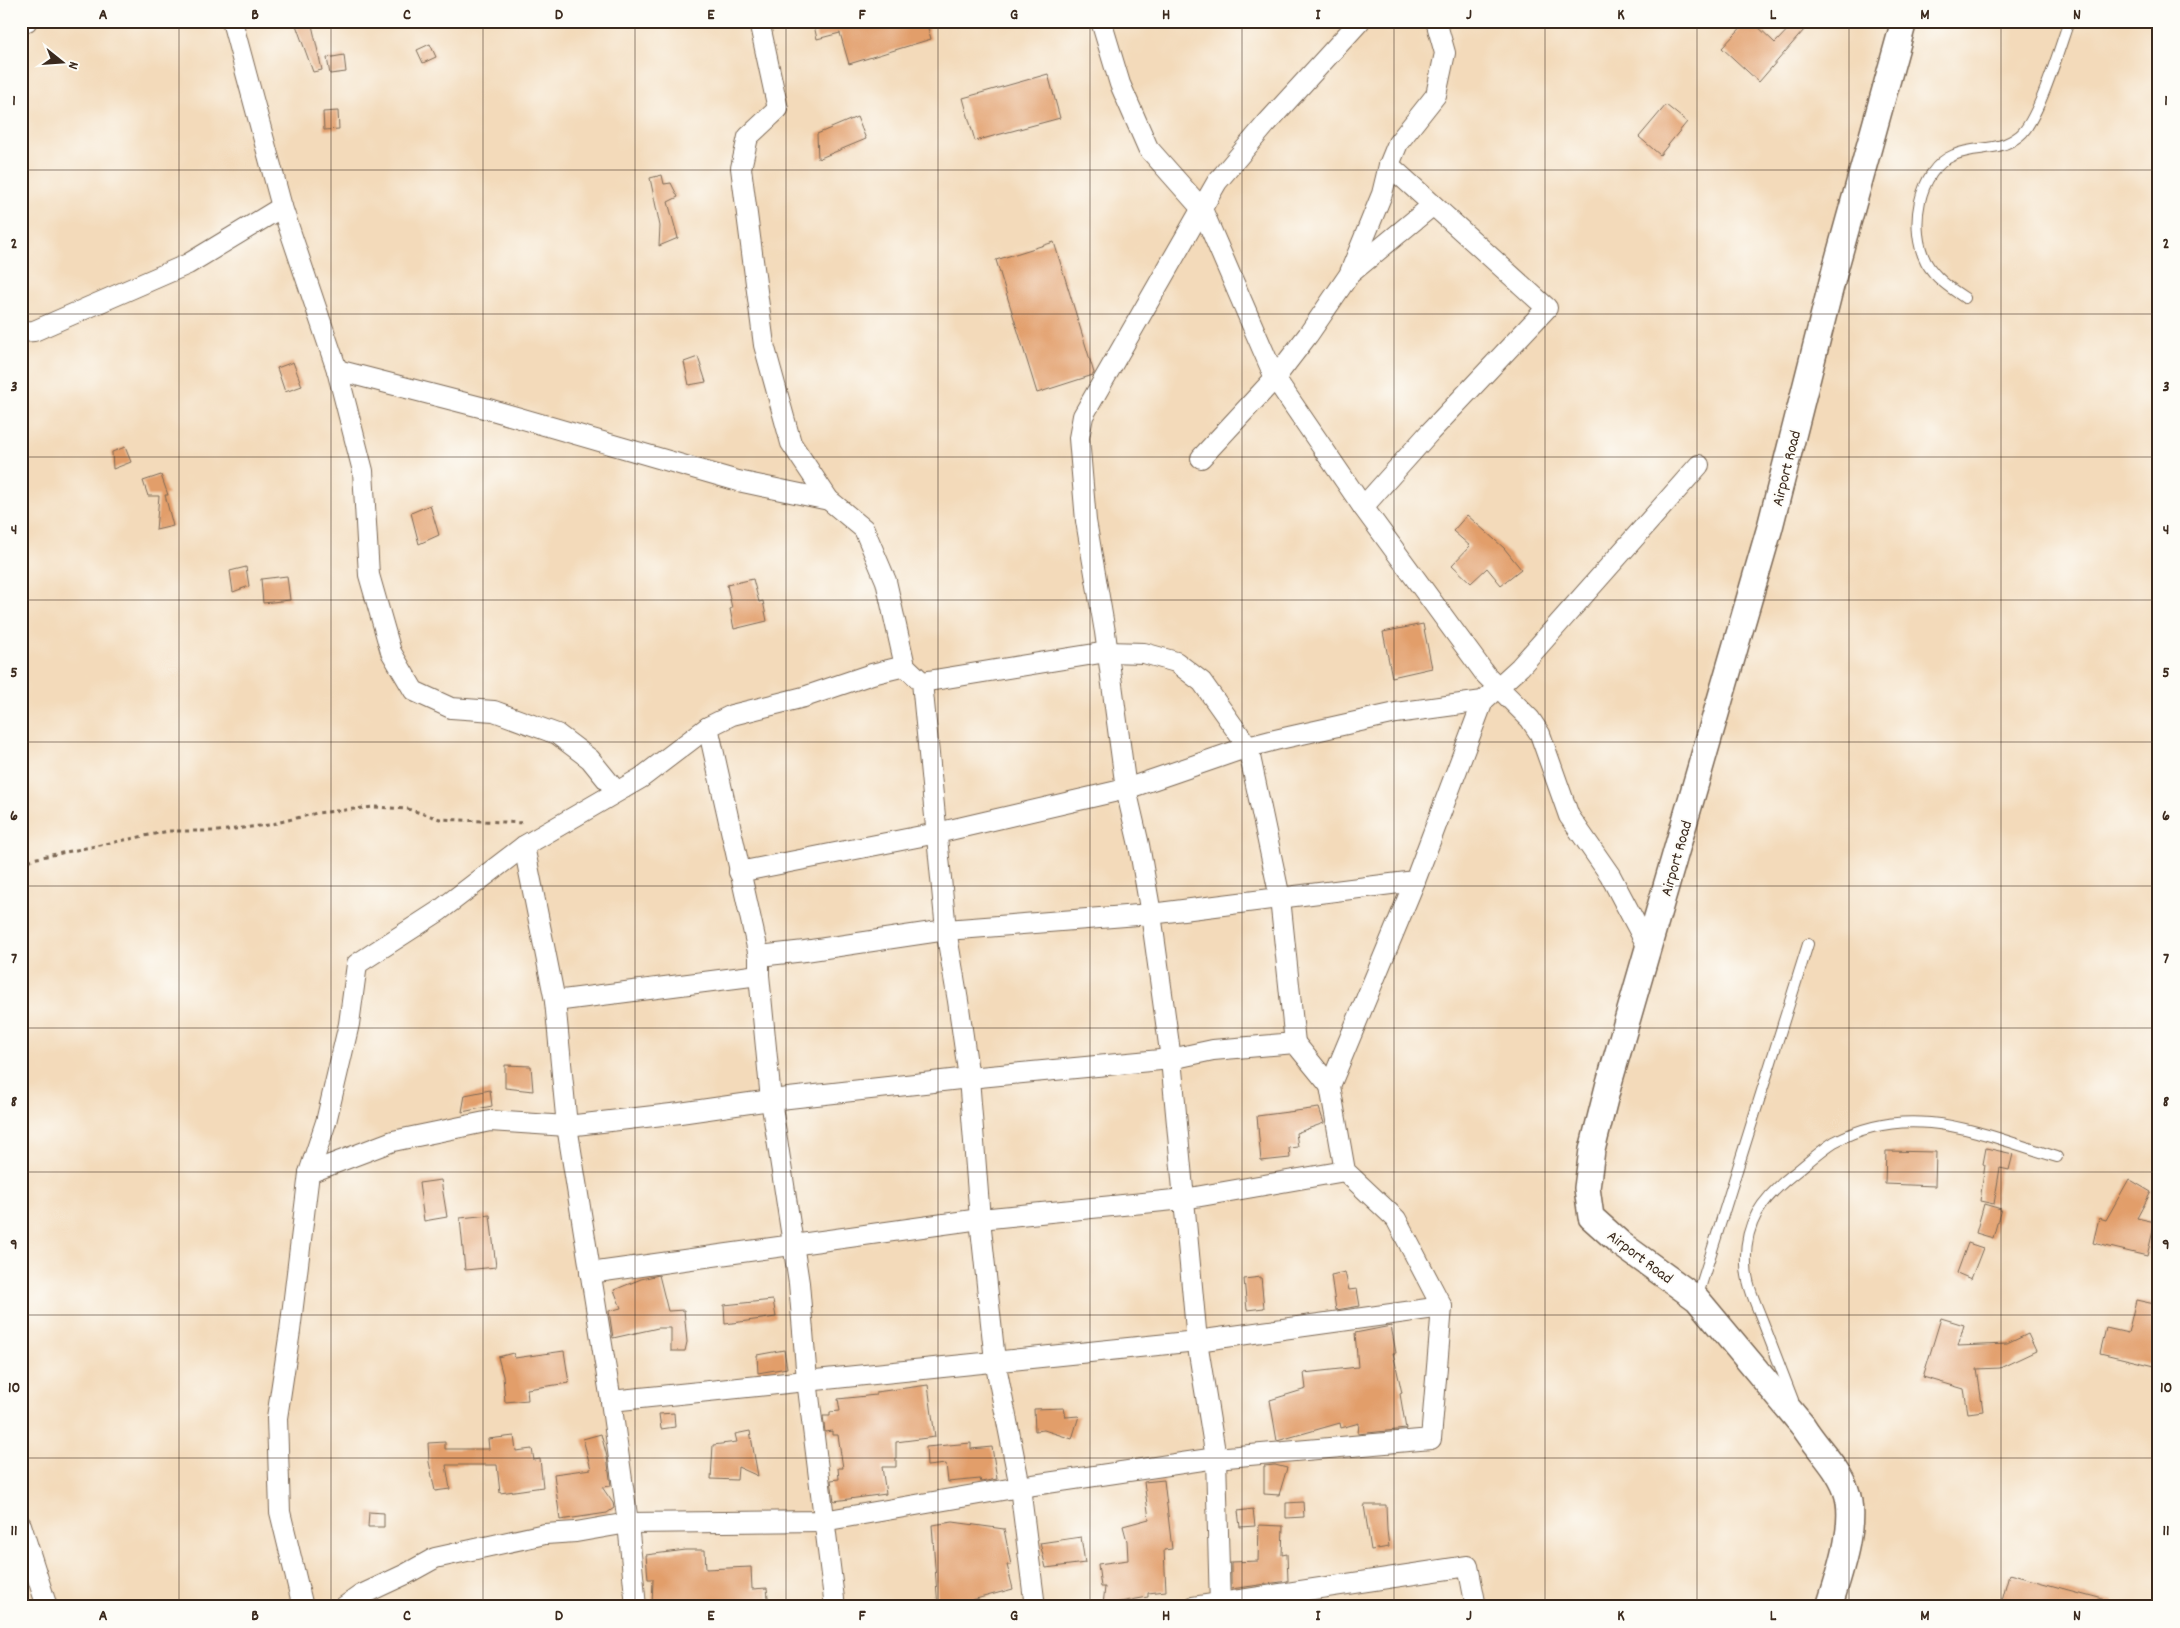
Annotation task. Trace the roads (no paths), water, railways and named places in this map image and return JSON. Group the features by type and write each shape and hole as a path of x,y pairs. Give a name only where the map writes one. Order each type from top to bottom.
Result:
{"street":[{"path":"21,23 27,21"},
{"path":"232,21 282,207 336,370 363,471 369,575 391,652 414,691 451,708 494,711 557,734 590,759 616,791"},
{"path":"759,21 778,109 748,137 740,168 764,345 791,443 829,500 864,529 886,581 905,666 922,682 946,930 969,1078 980,1218 995,1361 1020,1487 1035,1607"},
{"path":"1101,21 1120,84 1148,148 1202,208 1275,378 1363,507 1486,675 1491,695"},
{"path":"1220,1604 1216,1458 1197,1340 1171,1059 1151,914 1139,845 1126,789 1086,521 1079,438 1084,416 1217,182 1266,124 1360,21"},
{"path":"1201,458 1275,378 1308,335 1349,274 1382,194 1389,165 1398,143 1436,94 1445,53 1436,21"},
{"name":"Airport Road","path":"1829,1607 1848,1537 1849,1514 1846,1490 1833,1466 1815,1445 1803,1426 1697,1299 1621,1244 1591,1217 1586,1188 1592,1150 1609,1083 1770,527 1836,266 1904,21"},
{"path":"1363,507 1430,432 1547,308 1389,165"},
{"path":"1349,274 1433,205"},
{"path":"21,332 34,331 188,264 282,207"},
{"path":"336,370 492,410 738,481 829,500"},
{"path":"1330,1086 1491,695 1520,667 1699,465"},
{"path":"344,1607 361,1595 435,1558 545,1534 576,1532 628,1523 824,1521 1020,1487 1216,1458 1431,1439 1442,1307 1396,1220 1345,1171 1330,1086 1296,1043 1280,898 1248,747 1202,682 1176,662 1144,653 1107,652 922,682"},
{"path":"303,1607 280,1512 277,1418 290,1331 309,1174 326,1122 349,1024 357,964 439,911 524,846 641,778 708,727 732,715 804,697 872,674 905,666"},
{"path":"739,872 936,833 1126,789 1248,747 1396,713 1491,695 1530,719 1540,734 1569,816 1610,876 1649,949"},
{"path":"708,727 759,966 771,1100 799,1282 807,1380 835,1607"},
{"path":"524,846 555,1001 567,1126 611,1401 628,1523 636,1607"},
{"path":"555,1001 759,966 814,950 946,930 1151,914 1415,880"},
{"path":"309,1174 393,1141 490,1121 567,1126 680,1114 771,1100 969,1078 1171,1059 1213,1050 1296,1043"},
{"path":"590,1273 980,1218 1184,1199 1345,1171"},
{"path":"611,1401 1197,1340 1442,1307"},
{"path":"21,1525 47,1607"},
{"path":"1193,1607 1468,1566 1476,1607"}],"lane":[{"path":"1965,298 1942,283 1926,262 1918,236 1917,212 1923,189 1936,168 1953,155 1972,150 1996,148 2020,136 2034,116 2069,21"},
{"path":"1697,1299 1808,944"},
{"path":"1803,1426 1750,1287 1746,1266 1747,1243 1753,1221 1764,1200 1834,1143 1865,1129 1899,1122 1934,1122 1968,1130 2057,1157"}]}
